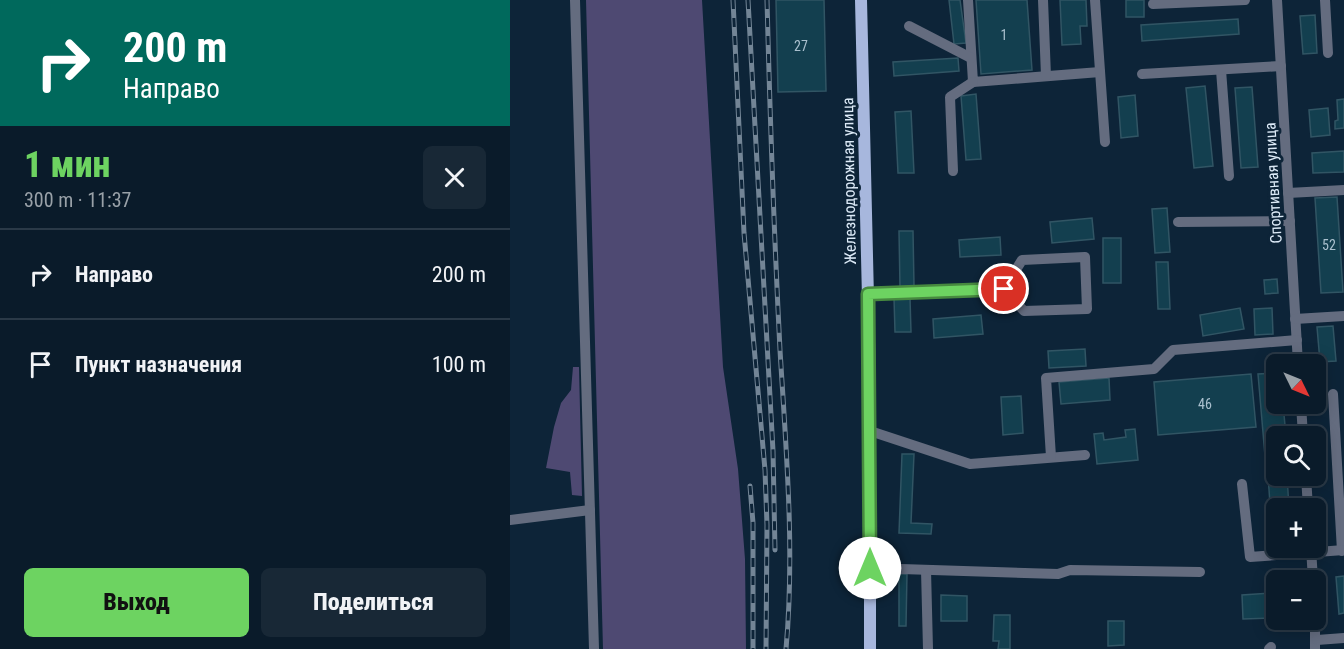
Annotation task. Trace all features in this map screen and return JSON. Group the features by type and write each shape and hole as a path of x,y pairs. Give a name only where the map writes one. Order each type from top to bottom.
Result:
{"main road":[{"name":"Железнодорожная улица","path":"861,0 870,431 870,649"}],"street":[{"path":"575,0 594,649"},
{"path":"968,0 973,82"},
{"path":"1043,0 1046,76"},
{"path":"1095,0 1105,142"},
{"path":"1153,4 1245,0"},
{"name":"Спортивная улица","path":"1277,0 1298,354"},
{"path":"1325,0 1328,52"},
{"path":"909,26 971,58"},
{"path":"1142,74 1281,66"},
{"path":"1221,70 1228,176"},
{"path":"953,171 950,97 973,82 1100,72"},
{"path":"1288,193 1344,190"},
{"path":"1178,222 1290,221"},
{"path":"868,294 1004,289 1024,311 1087,309 1085,257 1022,260 1004,289"},
{"path":"1295,319 1344,316"},
{"path":"1051,457 1046,378 1154,369 1173,350 1297,340"},
{"path":"1326,550 1343,550 1333,394"},
{"path":"870,431 970,464 1085,455"},
{"path":"1242,484 1250,557 1266,555"},
{"path":"510,520 590,510"},
{"path":"870,568 1058,574 1070,570 1200,572"},
{"path":"926,570 928,649"},
{"path":"1316,645 1344,638"}],"shaded area":[{"path":"586,0 702,0 723,367 738,469 745,559 746,649 603,649"},
{"path":"573,367 579,367 582,496 572,495 570,472 546,468 561,403 571,390"}],"building":[{"path":"776,0 824,0 826,91 778,92"},
{"path":"949,0 960,0 966,43 954,44"},
{"path":"976,0 1027,0 1032,70 981,74"},
{"path":"1060,0 1086,0 1087,26 1080,26 1081,44 1062,45"},
{"path":"1126,0 1144,0 1144,17 1126,17"},
{"path":"1315,15 1317,53 1303,54 1300,16"},
{"path":"1238,19 1239,34 1142,41 1141,25"},
{"path":"958,58 959,71 894,76 893,62"},
{"path":"1205,86 1213,166 1194,168 1186,88"},
{"path":"1252,87 1258,167 1241,168 1235,88"},
{"path":"976,94 981,159 966,160 961,96"},
{"path":"1135,95 1138,136 1121,138 1118,97"},
{"path":"1344,99 1344,128 1335,129 1335,121 1338,120 1337,100"},
{"path":"1328,108 1330,135 1311,137 1309,110"},
{"path":"911,111 914,173 898,173 895,112"},
{"path":"1344,151 1344,172 1313,173 1312,153"},
{"path":"1337,197 1343,292 1321,293 1315,198"},
{"path":"1167,208 1170,252 1155,253 1152,209"},
{"path":"1092,218 1094,239 1052,243 1050,222"},
{"path":"899,231 913,231 914,286 900,287"},
{"path":"1000,237 1001,255 960,257 959,240"},
{"path":"1103,238 1121,238 1121,283 1103,283"},
{"path":"1156,262 1168,262 1170,309 1158,309"},
{"path":"1277,279 1278,293 1265,294 1264,280"},
{"path":"894,298 910,298 911,332 895,332"},
{"path":"1240,308 1244,329 1203,336 1200,315"},
{"path":"1272,308 1273,334 1255,335 1254,309"},
{"path":"981,315 983,334 934,338 933,319"},
{"path":"1333,326 1336,361 1326,362 1326,354 1319,354 1317,327"},
{"path":"1085,349 1086,366 1049,368 1048,351"},
{"path":"1251,374 1256,427 1158,435 1154,382"},
{"path":"1258,374 1266,374 1266,414 1284,414 1285,426 1266,426 1266,456 1265,456"},
{"path":"1109,378 1110,400 1061,404 1059,382"},
{"path":"1021,396 1023,433 1003,435 1001,397"},
{"path":"1135,429 1138,460 1097,464 1094,434 1103,433 1104,440 1126,437 1125,430"},
{"path":"902,454 914,454 911,523 932,524 931,534 899,533"},
{"path":"1269,486 1288,486 1288,498 1270,498"},
{"path":"899,574 907,574 906,626 899,626"},
{"path":"1344,576 1344,613 1339,614 1336,577"},
{"path":"1266,593 1266,618 1243,619 1242,595"},
{"path":"941,595 967,596 967,621 941,621"},
{"path":"994,615 1010,615 1010,649 998,649 999,641 993,641"},
{"path":"1108,621 1124,621 1124,645 1108,646"}],"railway":[{"path":"733,0 744,233 765,470 766,649"},
{"path":"748,0 773,451 775,550"},
{"path":"767,0 776,262 789,499 790,574 786,649"},
{"path":"750,486 753,523 753,649"}],"route":[{"path":"870,568 868,294 1004,289"}]}
